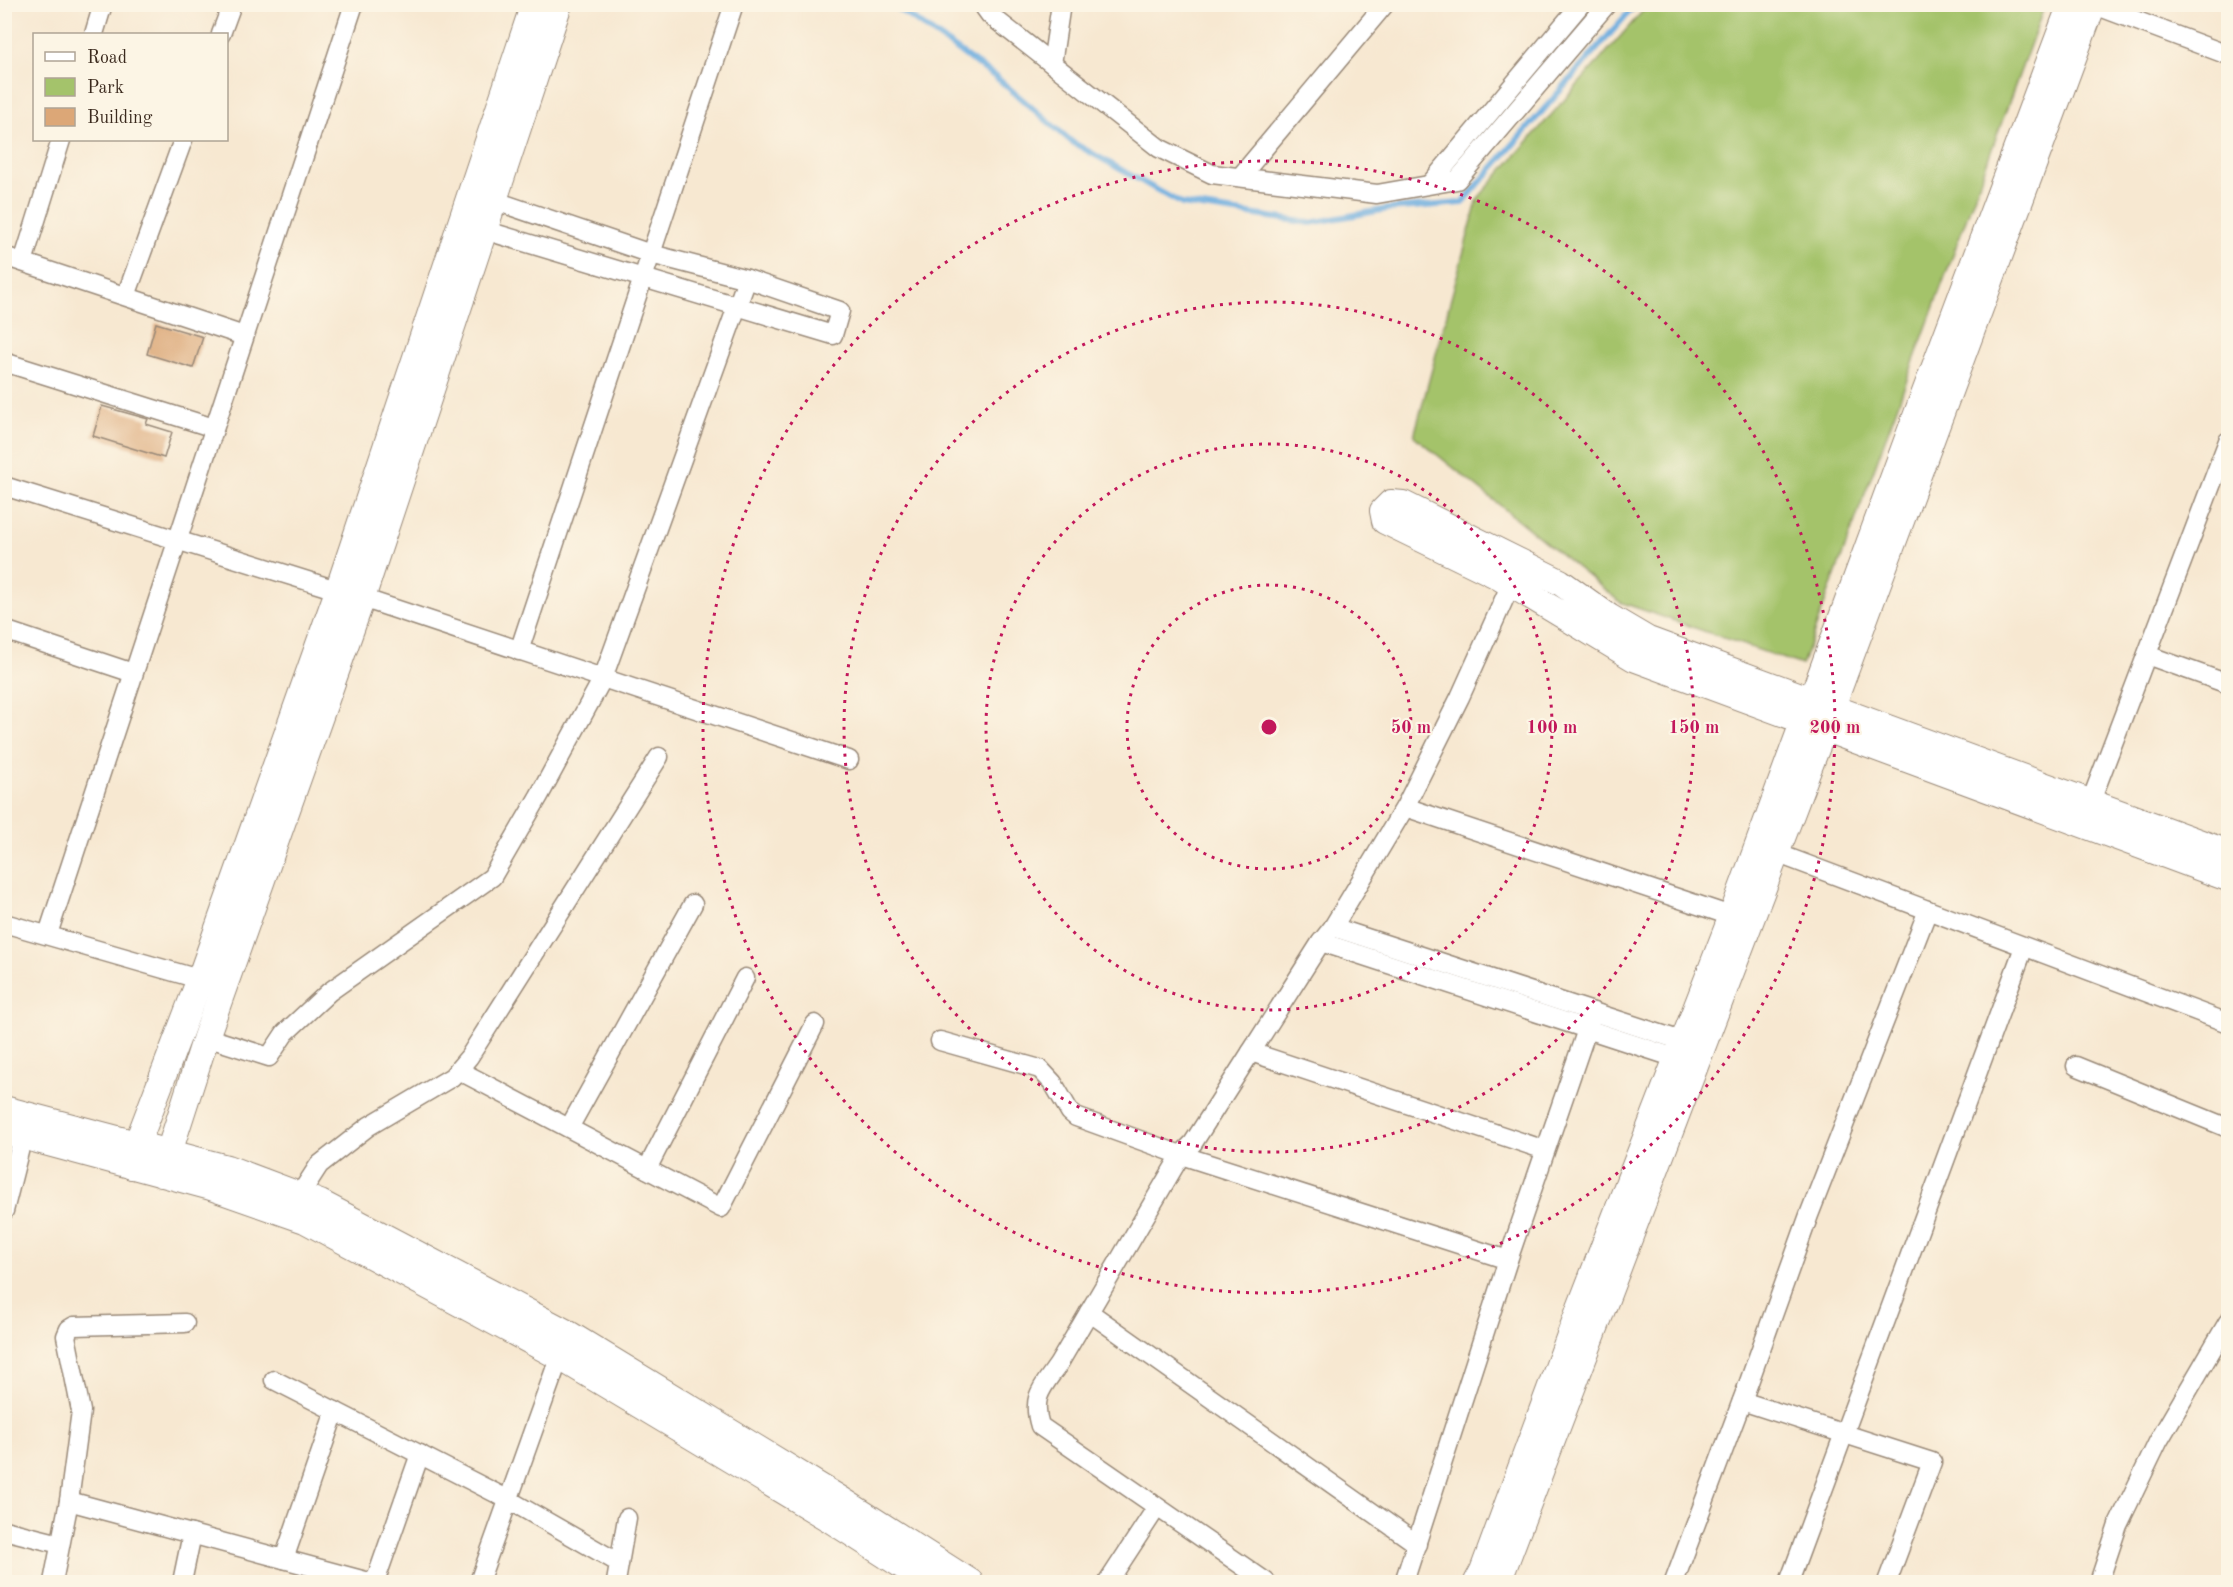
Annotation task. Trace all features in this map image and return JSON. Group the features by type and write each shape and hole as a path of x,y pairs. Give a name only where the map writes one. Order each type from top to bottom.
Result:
{"street":[{"path":"94,33 103,4"},
{"path":"221,33 232,4"},
{"path":"48,934 354,4"},
{"path":"483,197 534,4"},
{"path":"165,1163 206,1037 225,987 350,594 472,227 559,4"},
{"path":"519,651 734,4"},
{"path":"982,4 990,15 1159,148 1212,174 1377,194 1456,180 1607,4"},
{"path":"1052,64 1061,4"},
{"path":"1240,177 1385,4"},
{"path":"1430,184 1581,4"},
{"path":"1741,919 1776,853 1818,714 1908,438 2071,4"},
{"path":"1498,1582 1690,1053 1818,714 2093,5 2229,55"},
{"path":"23,262 61,141"},
{"path":"126,296 183,141"},
{"path":"472,227 833,335 840,311 747,279 651,254 483,197"},
{"path":"4,256 244,336"},
{"path":"206,1037 269,1058 285,1033 329,992 492,877 603,678 747,279"},
{"path":"4,363 214,428"},
{"path":"2091,801 2229,441"},
{"path":"4,486 350,594 849,760"},
{"path":"1266,1582 1040,1426 1035,1411 1039,1392 1058,1365 1181,1155 1193,1143 1321,942 1333,927 1405,807 1460,697 1515,573 1560,582 1641,637 1818,714 2229,878"},
{"path":"134,1155 350,594"},
{"path":"5,631 133,673"},
{"path":"2147,655 2229,684"},
{"path":"1818,714 2091,801 2229,853"},
{"path":"299,1196 320,1165 369,1126 452,1077 469,1057 659,757"},
{"path":"1405,807 1741,919"},
{"path":"1776,853 2229,1023"},
{"path":"569,1128 693,904"},
{"path":"1674,1582 1809,1215 1928,910"},
{"path":"4,923 225,987"},
{"path":"1333,927 1593,1012 1690,1053"},
{"path":"1321,942 1586,1029 1690,1053"},
{"path":"1789,1582 2024,946"},
{"path":"647,1169 745,978"},
{"path":"1404,1582 1508,1260 1593,1012"},
{"path":"458,1070 721,1208 815,1024"},
{"path":"940,1041 1040,1069 1053,1083 1070,1112 1076,1117 1181,1155 1508,1260"},
{"path":"1251,1052 1545,1150"},
{"path":"1477,1582 1580,1308 1690,1053"},
{"path":"2076,1066 2229,1128"},
{"path":"4,1109 134,1155"},
{"path":"4,1211 14,1133 134,1155 165,1163 228,1168 320,1203 567,1333 834,1509 928,1582"},
{"path":"165,1163 212,1187 305,1220 970,1582"},
{"path":"1089,1312 1417,1544"},
{"path":"2099,1582 2118,1525 2158,1442 2229,1322"},
{"path":"53,1582 69,1501 81,1411 66,1336 69,1329 74,1326 185,1323"},
{"path":"479,1582 567,1333"},
{"path":"274,1380 509,1500 619,1563"},
{"path":"1742,1401 1932,1462 1887,1582"},
{"path":"284,1559 335,1411"},
{"path":"375,1582 420,1454"},
{"path":"69,1501 369,1582"},
{"path":"1108,1582 1157,1507"},
{"path":"616,1582 627,1518"},
{"path":"4,1530 60,1544"},
{"path":"182,1582 192,1534"}],"green space":[{"path":"1648,5 2030,5 2043,10 1802,665 1620,602 1414,436 1478,198"}],"building":[{"path":"156,323 203,337 193,368 147,354"},
{"path":"102,406 148,419 146,424 172,432 164,458 93,436"}],"waterway":[{"path":"892,4 997,78 1072,142 1182,204 1310,223 1388,209 1462,203 1636,4"}]}
